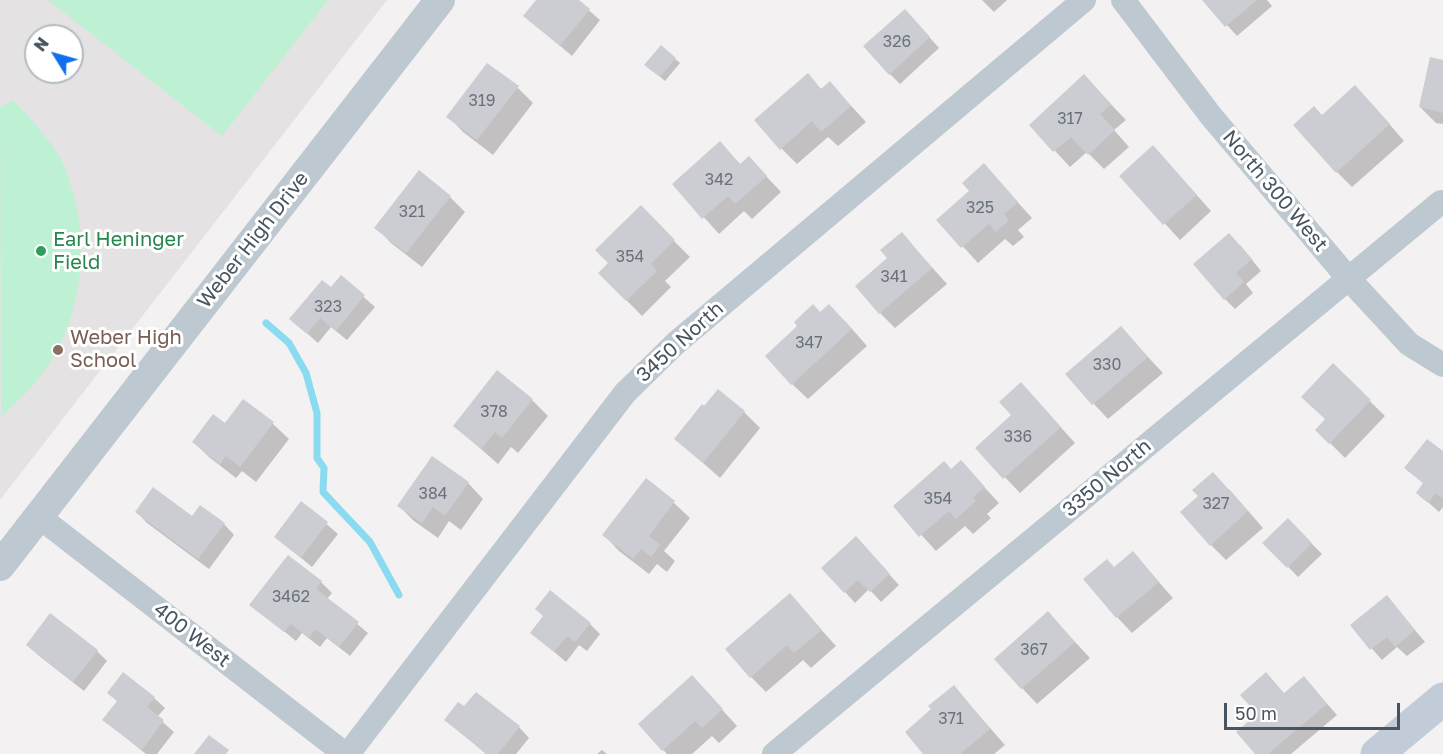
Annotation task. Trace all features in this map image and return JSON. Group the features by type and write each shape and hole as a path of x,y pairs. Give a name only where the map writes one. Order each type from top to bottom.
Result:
{"main road":[{"path":"1377,754 1443,699"}],"street":[{"name":"Weber High Drive","path":"0,566 440,0"},
{"name":"3450 North","path":"347,754 625,393 676,343 1084,0"},
{"name":"North 300 West","path":"1123,0 1211,116 1348,278 1409,344 1443,365"},
{"name":"3350 North","path":"774,754 1441,202"},
{"name":"400 West","path":"38,516 347,754"}],"shaded area":[{"name":"Weber High School","path":"0,0 387,0 0,500"}],"green space":[{"path":"48,0 328,0 222,136 84,28 84,24 79,24"},
{"name":"Earl Heninger Field","path":"13,100 49,141 65,167 77,209 81,259 74,308 55,353 33,385 1,416 0,107"}],"building":[{"path":"536,0 579,0 590,9 560,46 523,16"},
{"path":"1202,0 1257,0 1225,27"},
{"path":"905,9 930,37 889,75 863,46"},
{"path":"661,45 676,58 660,77 644,65"},
{"path":"1430,57 1443,60 1443,113 1419,107"},
{"path":"487,63 519,86 477,140 446,117"},
{"path":"808,73 821,89 830,81 851,106 821,132 812,121 780,150 754,120"},
{"path":"1084,74 1111,104 1100,114 1115,130 1088,155 1071,137 1053,152 1029,125"},
{"path":"1355,85 1390,124 1336,173 1293,125 1314,106 1322,115"},
{"path":"720,141 740,164 749,156 767,176 735,204 728,196 702,219 672,184"},
{"path":"1153,145 1197,195 1163,225 1119,176"},
{"path":"984,163 1018,202 1004,214 1009,220 996,232 989,224 961,248 936,220 969,191 962,183"},
{"path":"419,170 451,196 406,253 374,228"},
{"path":"641,205 675,240 651,264 657,271 626,301 598,273 608,263 595,250"},
{"path":"902,232 932,268 879,314 855,286 887,258 880,250"},
{"path":"1229,233 1252,259 1236,273 1244,282 1224,300 1193,264"},
{"path":"341,275 365,295 336,331 320,318 307,334 289,319 322,280 331,287"},
{"path":"813,304 820,312 829,304 852,329 791,385 765,356 797,326 794,322"},
{"path":"1121,326 1148,357 1092,405 1065,374"},
{"path":"1333,363 1371,400 1329,444 1315,430 1325,419 1301,397"},
{"path":"497,370 533,399 502,438 495,432 481,449 453,426"},
{"path":"1021,382 1061,427 1003,479 975,448 1011,415 999,402"},
{"path":"718,389 745,411 703,463 674,439 702,404 704,406"},
{"path":"243,399 274,422 240,467 226,456 220,464 192,442 213,414 225,423"},
{"path":"1427,439 1443,451 1443,499 1436,493 1428,503 1416,493 1423,483 1404,468"},
{"path":"432,456 469,482 445,516 433,507 422,523 397,506"},
{"path":"961,460 985,487 973,497 976,501 956,519 949,511 919,537 893,506 944,461 951,469"},
{"path":"1213,472 1248,511 1210,546 1180,512 1198,496 1192,490"},
{"path":"646,478 675,501 649,536 660,545 651,557 641,549 633,559 602,535"},
{"path":"153,487 192,516 200,505 225,523 198,559 135,512"},
{"path":"301,501 328,522 301,558 274,537"},
{"path":"1288,518 1312,543 1287,568 1262,543"},
{"path":"856,536 890,574 870,592 858,580 844,593 821,568"},
{"path":"1133,551 1159,582 1116,618 1083,579 1107,559 1114,567"},
{"path":"288,555 322,581 316,589 359,622 339,647 315,629 309,638 291,624 284,632 249,605"},
{"path":"550,590 591,623 575,642 567,636 554,652 530,633 543,616 535,609"},
{"path":"790,593 822,630 794,653 787,645 750,678 725,649"},
{"path":"1387,595 1415,630 1395,647 1387,637 1370,650 1350,625"},
{"path":"1048,611 1075,642 1021,689 994,659"},
{"path":"50,613 98,650 73,682 26,645"},
{"path":"123,672 155,697 147,707 164,720 142,750 102,720 117,701 107,693"},
{"path":"1266,672 1284,693 1304,676 1327,704 1268,754 1255,754 1236,732 1257,714 1240,695"},
{"path":"692,675 723,709 702,728 695,721 662,751 638,724"},
{"path":"954,685 990,729 960,754 923,754 905,732 931,709 928,706"},
{"path":"476,692 520,726 498,754 487,754 444,720 458,702 464,706"},
{"path":"209,735 229,750 226,754 194,754"}],"waterway":[{"path":"266,323 289,343 306,373 317,413 317,458 324,468 323,492 370,542 399,595"}],"place":[{"name":"Earl Heninger Field","path":"41,251"},
{"name":"Weber High School","path":"58,350"}]}
